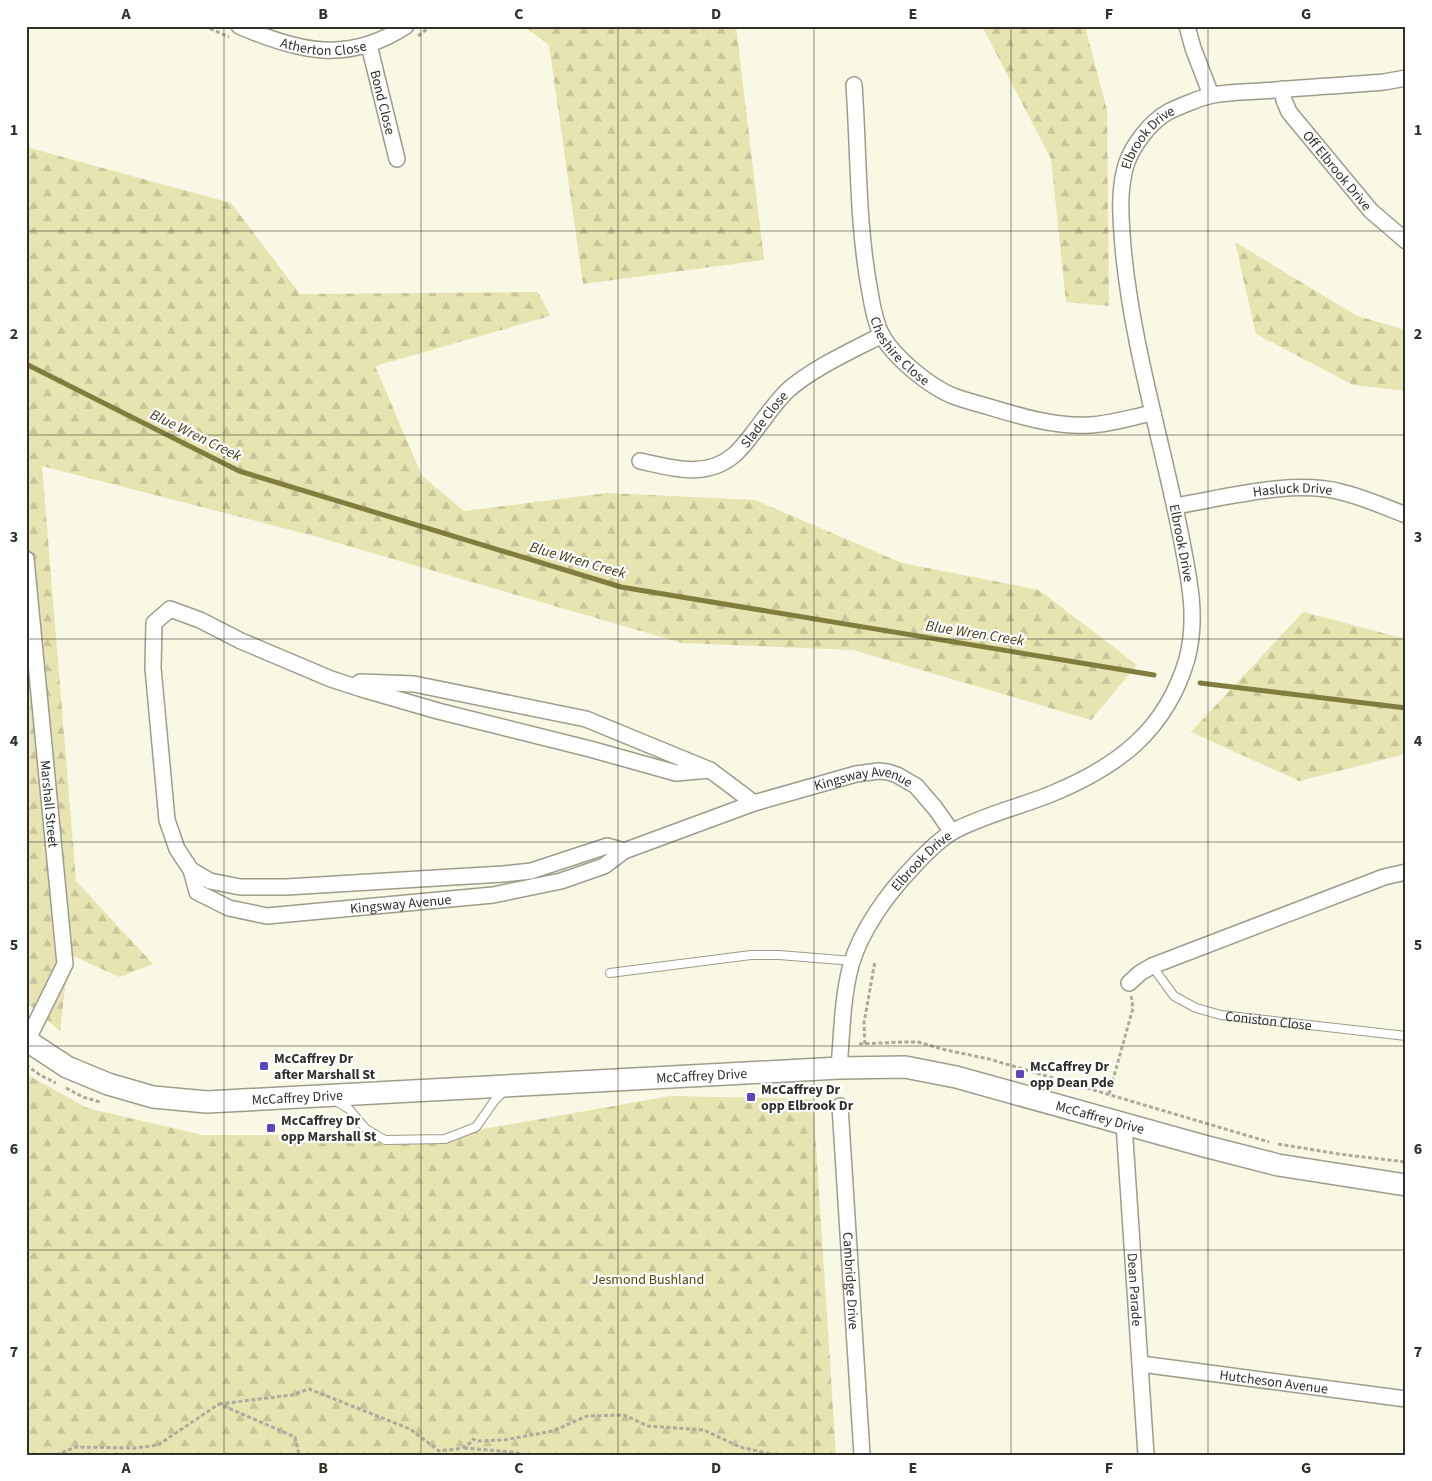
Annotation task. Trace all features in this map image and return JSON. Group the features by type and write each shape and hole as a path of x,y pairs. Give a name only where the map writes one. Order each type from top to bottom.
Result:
{"main road":[{"name":"McCaffrey Drive","path":"26,1041 67,1067 108,1084 153,1097 207,1102 839,1068 905,1068 956,1077 1278,1165 1406,1185"}],"street":[{"name":"Atherton Close","path":"239,26 269,39 299,48 318,50 337,50 370,45 406,26"},
{"path":"1187,26 1193,48 1211,95"},
{"name":"Bond Close","path":"370,45 397,159"},
{"name":"Elbrook Drive","path":"839,1068 842,1017 853,962 874,916 894,886 921,858 952,832 1050,794 1102,768 1125,753 1144,736 1160,717 1181,677 1188,656 1191,636 1192,598 1175,506 1129,300 1120,200 1127,163 1135,147 1156,121 1168,112 1211,95 1384,82 1406,78"},
{"name":"Cheshire Close","path":"854,85 860,214 867,276 873,306 882,335 895,352 910,367 931,383 953,396 1014,414 1046,421 1090,425 1153,413"},
{"name":"Off Elbrook Drive","path":"1282,89 1289,112 1370,211 1406,241"},
{"name":"Slade Close","path":"640,461 690,471 705,470 720,464 734,455 770,410 789,390 817,370 882,335"},
{"name":"Hasluck Drive","path":"1175,506 1276,488 1311,488 1340,491 1406,515"},
{"name":"Marshall Street","path":"26,559 65,964 26,1041"},
{"name":"Kingsway Avenue","path":"710,770 676,772 438,711 331,679 241,641 200,620 170,609 154,623 153,668 167,820 177,849 190,870 197,892 229,908 267,916 493,895 562,881 604,866 624,851 754,803 856,774 879,771 888,772 916,786 952,832"},
{"name":"Kingsway Avenue","path":"331,679 414,684 586,719 710,770 754,803"},
{"name":"Kingsway Avenue","path":"190,870 210,881 240,887 286,887 532,871 607,846 624,851"},
{"path":"1129,983 1140,973 1152,966 1384,877 1406,872"},
{"name":"Cambridge Drive","path":"840,1106 862,1455"},
{"name":"Dean Parade","path":"1124,1124 1146,1455"},
{"name":"Hutcheson Avenue","path":"1141,1364 1406,1399"}],"lane":[{"path":"610,973 752,955 778,955 853,962"},
{"name":"Coniston Close","path":"1152,966 1174,996 1196,1008 1221,1015 1406,1036"},
{"path":"328,1096 349,1109 366,1129 385,1140 446,1139 476,1127 509,1085"}],"path":[{"path":"865,1044 864,1023 876,961"},
{"path":"1109,1094 1133,1008 1129,983"},
{"path":"859,1044 918,1042 989,1059 1276,1144 1406,1162"},
{"path":"56,1455 76,1447 135,1448 158,1445 219,1404 292,1395 309,1389 410,1429 439,1450 464,1448 513,1452 524,1455"},
{"path":"219,1404 265,1422 295,1437 299,1455"},
{"path":"464,1448 473,1439 477,1441 504,1440 553,1431 587,1416 624,1415 648,1426 704,1430 740,1447 775,1455"}],"green space":[{"path":"524,26 736,26 764,260 583,284 549,45"},
{"path":"982,26 1085,26 1107,110 1109,306 1066,302 1051,159"},
{"path":"26,147 231,203 300,294 538,292 550,316 375,366 422,476 464,511 607,493 755,500 902,563 1039,590 1137,665 1091,720 853,650 682,643 314,536 42,466 76,881 153,964 119,977 69,954 60,1031 26,1002"},
{"path":"1235,242 1357,316 1406,330 1406,391 1353,385 1256,334"},
{"path":"1303,612 1406,639 1406,754 1299,781 1191,732"},
{"name":"Jesmond Bushland","path":"26,1074 87,1108 202,1135 450,1135 670,1096 813,1099 836,1455 26,1455"}],"waterway":[{"name":"Blue Wren Creek","path":"26,364 239,471 621,587 1154,675"},
{"name":"Blue Wren Creek","path":"1200,683 1406,708"}],"place":[{"name":"McCaffrey Dr after Marshall St","path":"264,1066"},
{"name":"McCaffrey Dr opp Dean Pde","path":"1020,1074"},
{"name":"McCaffrey Dr opp Elbrook Dr","path":"751,1097"},
{"name":"McCaffrey Dr opp Marshall St","path":"271,1128"}]}
